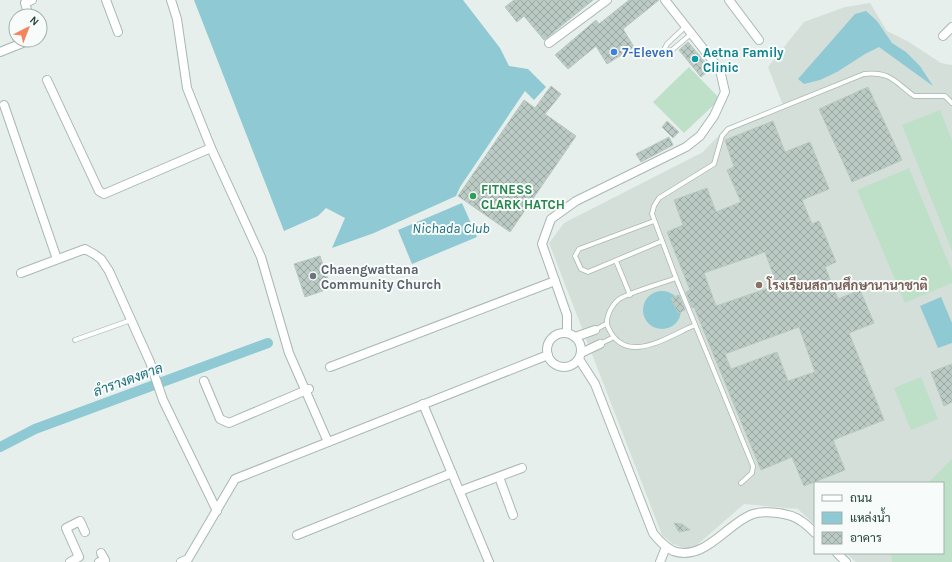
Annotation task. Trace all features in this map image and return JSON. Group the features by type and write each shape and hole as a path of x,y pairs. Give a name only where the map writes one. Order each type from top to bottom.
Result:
{"street":[{"path":"106,0 118,32"},
{"path":"171,0 177,19 187,88 211,148 261,257 289,353 328,442"},
{"path":"549,43 607,0"},
{"path":"568,333 567,315 542,244 551,219 576,201 686,147 700,136 714,116 725,92 720,70 665,0"},
{"path":"729,0 759,40"},
{"path":"943,36 952,27"},
{"path":"0,52 10,48"},
{"path":"47,80 99,191 104,194 211,148"},
{"path":"4,105 57,259"},
{"path":"21,273 85,249 94,254 109,271 150,362 163,400 216,512"},
{"path":"330,367 555,281"},
{"path":"576,337 594,330"},
{"path":"600,344 580,356 572,366 565,367 557,365 548,355 547,348 552,338 559,333 568,333 576,337 581,345 580,356 595,384 653,533 658,541 677,553 699,552 744,519 754,514 765,513 794,517 801,520 814,532"},
{"path":"181,562 188,559 234,478 548,355"},
{"path":"204,381 220,419 229,423 306,390"},
{"path":"423,404 489,562"},
{"path":"460,492 522,468"},
{"path":"297,535 452,473"},
{"path":"498,477 513,515"},
{"path":"70,562 79,557 66,528 80,521 85,532"},
{"path":"660,562 666,547"},
{"path":"99,562 105,560 101,553"},
{"path":"837,554 846,562"}],"lane":[{"path":"685,26 667,44 663,52 672,50 691,34"},
{"path":"741,483 752,473 753,466 654,221 652,214 654,206 659,198 714,164 722,136 728,129 864,74 878,72 890,76 914,96 944,96 952,103"},
{"path":"654,221 579,248 575,256 581,269 585,272 616,261 662,241"},
{"path":"616,261 630,295"},
{"path":"676,278 618,299 609,313 606,324 612,338 631,348 644,348 695,325"},
{"path":"74,340 132,320"},
{"path":"594,330 606,324"},
{"path":"600,344 612,338"}],"shaded area":[{"name":"โรงเรียนสถานศึกษานานาชาติ","path":"870,3 887,31 909,42 941,63 952,65 952,562 856,562 847,554 944,554 944,482 814,482 814,524 798,509 744,504 697,545 686,549 673,544 662,535 549,243 564,223 703,152 724,130 783,105 768,67 804,22 845,7"}],"green space":[{"path":"689,67 720,99 684,133 653,102"},
{"path":"940,110 952,140 952,251 902,125"},
{"path":"909,168 952,271 952,283 905,303 857,190"},
{"path":"921,377 938,419 911,430 894,388"},
{"path":"952,459 952,562 892,562 891,554 944,554 944,482 929,482"}],"water":[{"path":"194,0 463,0 500,48 509,66 528,69 546,87 534,100 525,91 460,187 456,196 374,233 332,248 345,218 326,208 318,216 284,231"},
{"path":"866,11 877,21 892,43 906,52 920,66 933,86 879,47 837,72 820,80 804,84 798,79 855,14"},
{"name":"Nichada Club","path":"462,203 477,237 412,264 398,230"},
{"path":"662,291 675,297 681,310 675,323 662,329 649,323 643,310 649,297"},
{"path":"941,297 952,323 952,343 938,348 920,306"}],"building":[{"path":"514,0 593,0 544,40 524,16 517,22 505,7"},
{"path":"629,0 659,0 623,29 634,47 607,64 596,46 568,69 555,55 596,20 599,24"},
{"name":"Aetna Family Clinic","path":"688,42 711,69 701,77 679,50"},
{"path":"551,86 561,94 545,114 576,136 510,232 458,196 524,100 535,108"},
{"path":"868,87 902,160 852,182 819,109"},
{"path":"667,121 679,132 673,138 662,127"},
{"path":"773,121 785,152 810,142 829,189 802,200 812,224 819,221 836,262 825,267 838,299 860,290 874,323 849,333 884,420 833,440 845,470 804,486 792,457 761,470 694,307 692,308 686,292 690,290 667,232 683,225 674,200 707,188 716,212 741,202 727,170 734,167 725,140","holes":["765,252 777,285 716,306 704,273","799,327 815,372 788,381 777,352 731,369 725,354"]},
{"path":"669,137 673,145 641,162 636,154"},
{"name":"Chaengwattana Community Church","path":"320,256 331,288 305,297 294,264"},
{"path":"679,295 685,310 678,313 671,298"},
{"path":"952,364 952,402 944,406 931,372"},
{"path":"674,523 682,524 690,530 679,532"}],"waterway":[{"name":"ลำรางดงตาล","path":"0,447 35,429 268,343"}],"place":[{"name":"7-Eleven","path":"614,52"},
{"name":"Aetna Family Clinic","path":"695,59"},
{"name":"FITNESS CLARK HATCH","path":"473,196"},
{"name":"Chaengwattana Community Church","path":"313,276"},
{"name":"โรงเรียนสถานศึกษานานาชาติ","path":"759,285"}]}
